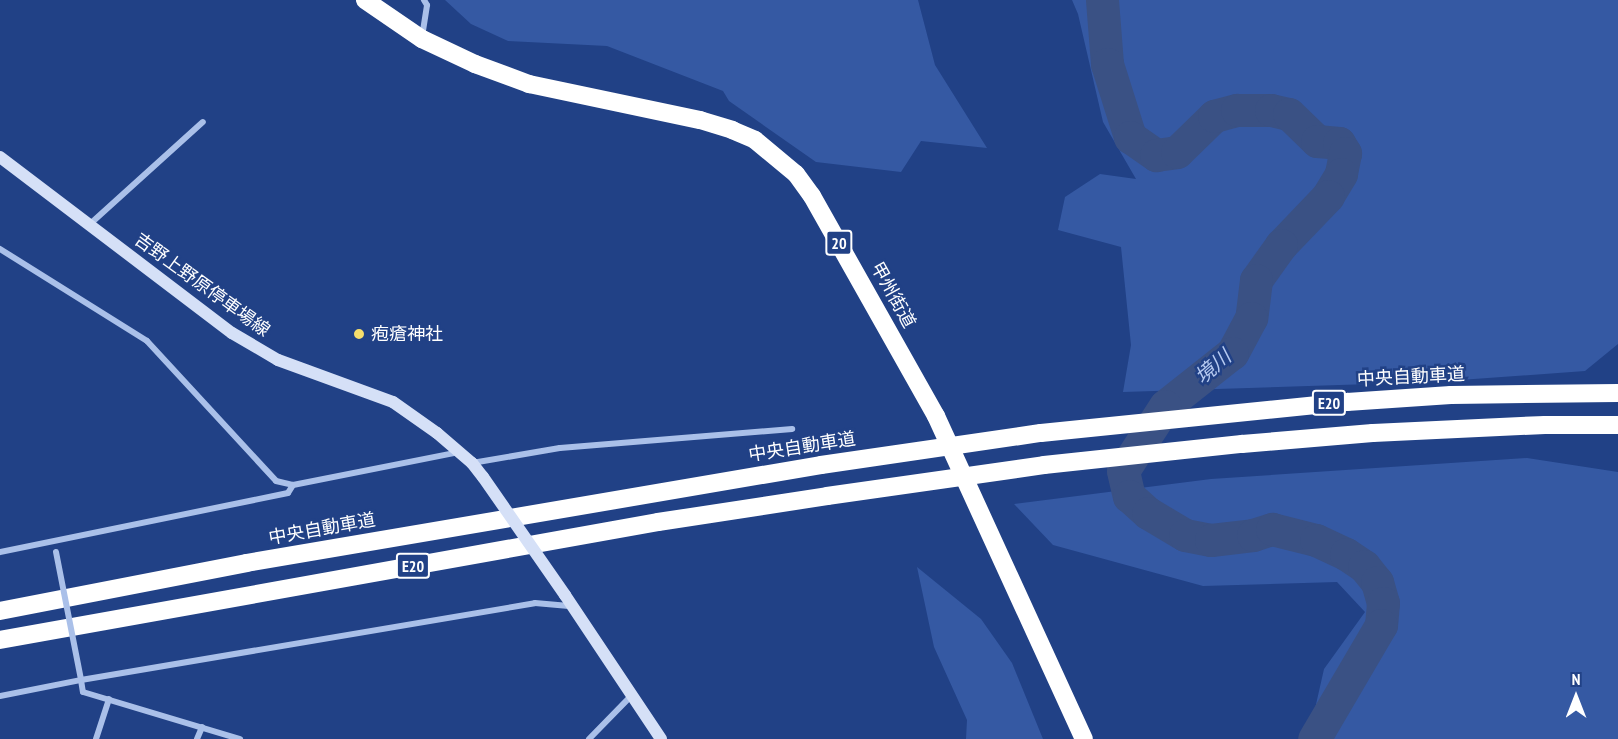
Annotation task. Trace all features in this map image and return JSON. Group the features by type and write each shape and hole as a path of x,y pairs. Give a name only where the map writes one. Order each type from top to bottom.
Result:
{"highway":[{"name":"甲州街道","path":"365,0 422,39 475,64 529,84 700,120 732,130 755,140 796,174 812,196 936,416 1084,739"},
{"name":"中央自動車道","path":"0,611 140,586 246,563 821,465 1041,433 1238,411 1450,395 1618,393"},
{"name":"E20","path":"0,640 658,522 1044,465 1373,433 1545,425 1618,425"},
{"path":"0,604 140,586"}],"main road":[{"name":"吉野上野原停車場線","path":"0,157 232,333 278,360 393,402 459,452 483,477 573,606"},
{"path":"573,606 661,739"}],"street":[{"path":"422,39 427,5 424,0"},
{"path":"89,225 202,122"},
{"path":"0,249 147,341 276,481 293,485 459,452"},
{"path":"472,463 560,448 792,429"},
{"path":"0,552 288,493 293,485"},
{"path":"54,541 83,692 240,739"},
{"path":"0,696 81,680 535,603 573,606"},
{"path":"589,739 631,696"},
{"path":"96,739 109,699"},
{"path":"197,739 202,728"}],"shaded area":[{"path":"445,0 918,0 935,65 987,148 921,141 901,172 816,162 729,101 723,91 607,46 508,41 471,24"},
{"path":"1072,0 1618,0 1618,344 1585,371 1432,382 1123,392 1131,345 1121,247 1058,230 1065,197 1100,174 1136,179 1103,122 1078,14"},
{"path":"1527,458 1618,472 1618,739 1317,739 1312,722 1324,669 1365,612 1337,582 1203,586 1053,545 1014,504 1211,479"},
{"path":"917,567 981,619 1012,663 1043,739 966,739 967,720 934,647"}],"waterway":[{"name":"境川","path":"1102,0 1107,64 1130,137 1156,155 1177,152 1214,116 1237,110 1271,110 1289,114 1317,141 1339,143 1345,153 1341,174 1328,196 1281,245 1256,280 1251,318 1232,353 1165,406 1123,471 1129,496 1148,513 1185,535 1211,540 1253,535 1272,529 1316,540 1346,554 1364,566 1377,582 1383,603 1381,625 1314,739"}],"place":[{"name":"疱瘡神社","path":"359,334"}]}
